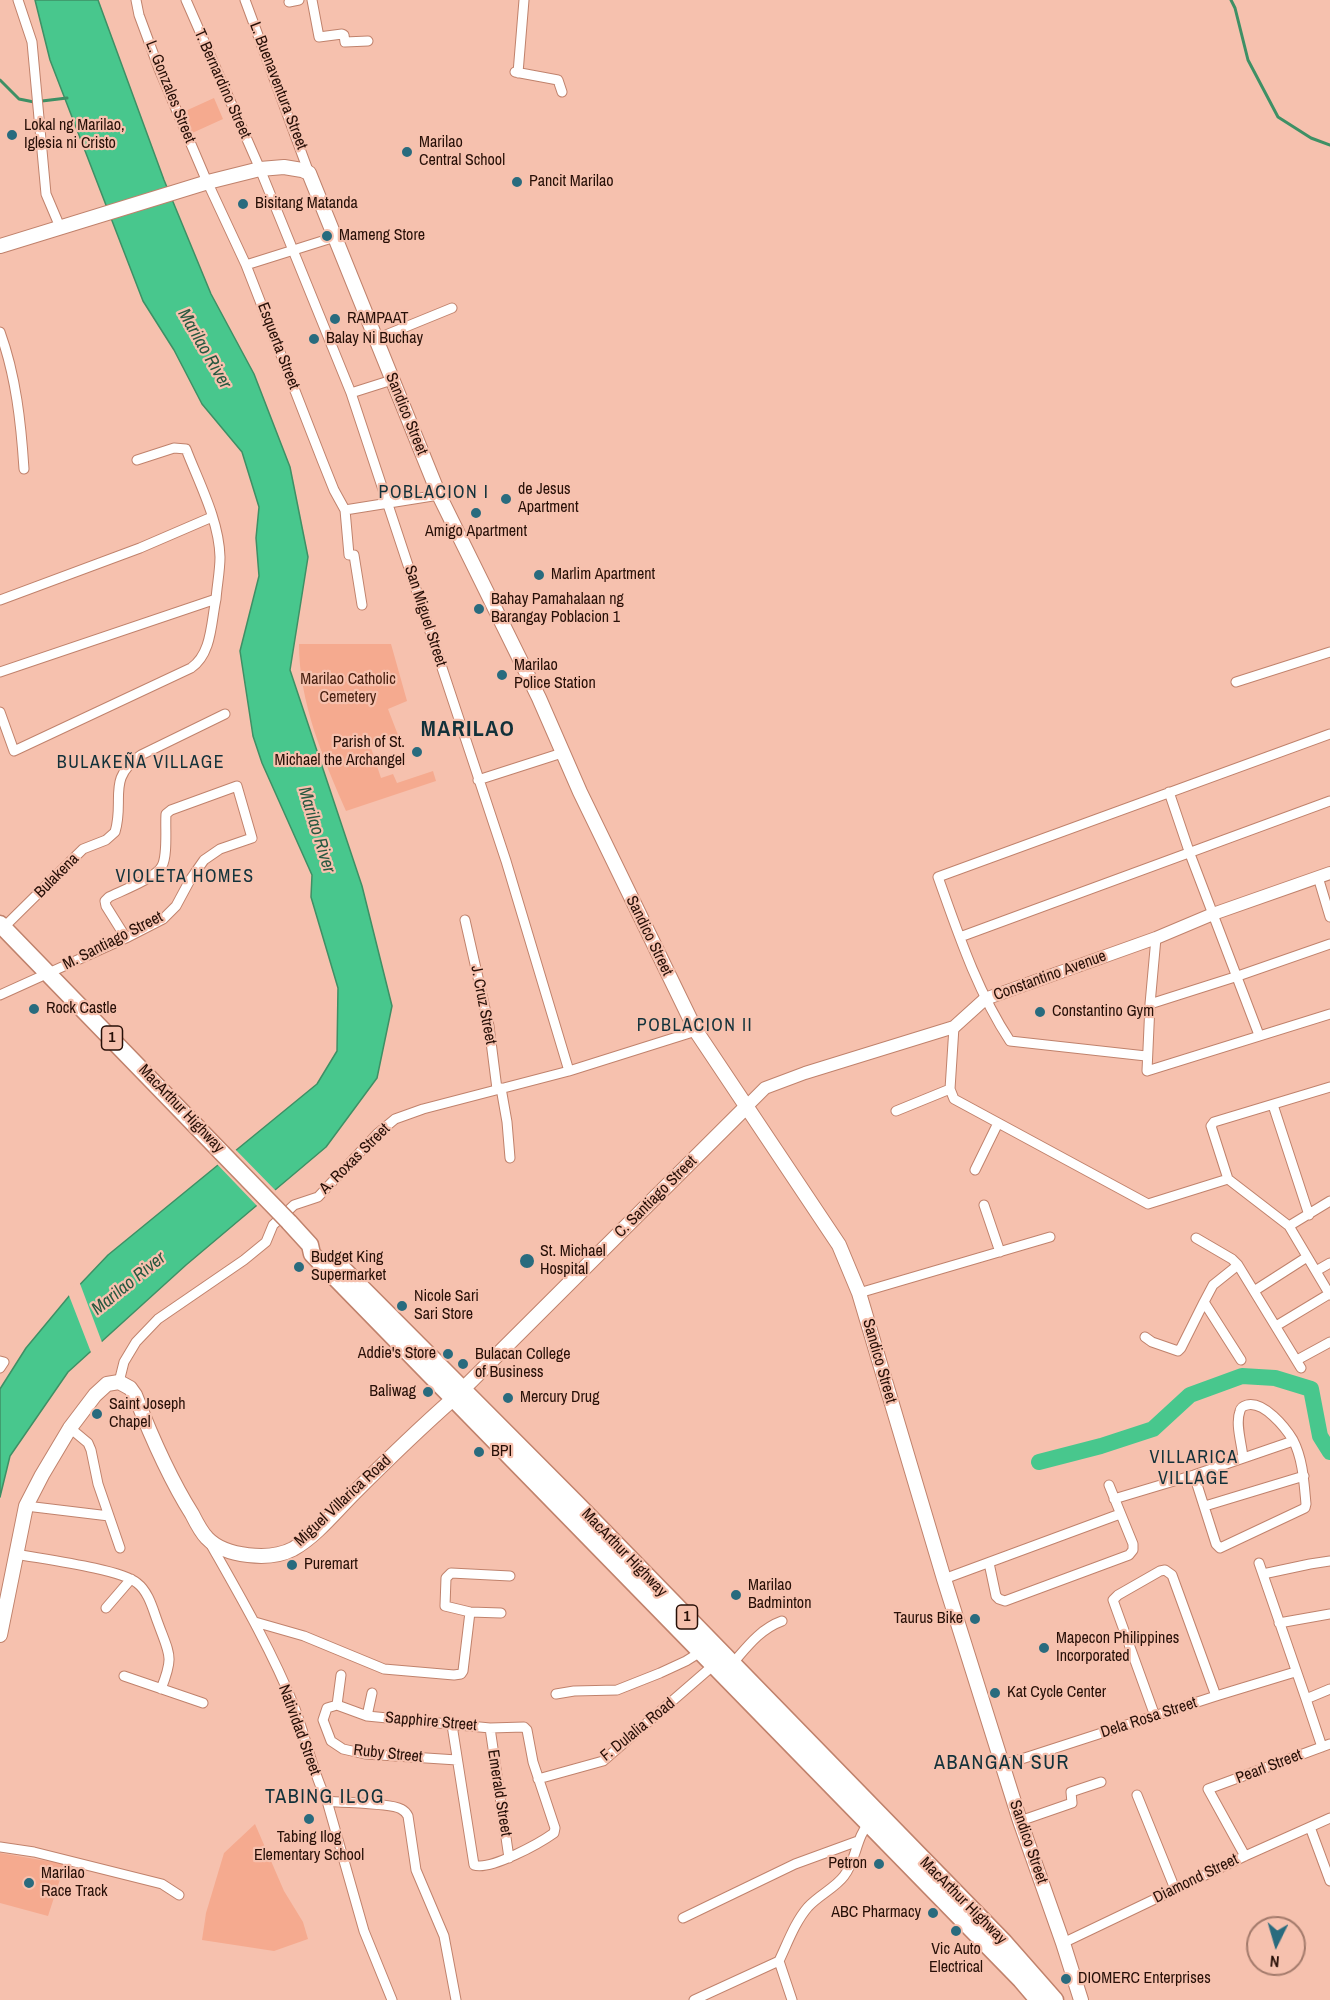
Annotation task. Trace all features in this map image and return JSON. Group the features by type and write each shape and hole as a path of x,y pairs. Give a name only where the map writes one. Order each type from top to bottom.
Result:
{"highway":[{"name":"MacArthur Highway","path":"2,926 289,1222 310,1245 312,1254 458,1394 724,1662 873,1818 1038,2000"},
{"name":"MacArthur Highway","path":"458,1394 702,1651 724,1662"},
{"name":"MacArthur Highway","path":"873,1818 1004,1942 1055,2000"}],"main road":[{"path":"0,246 208,182 260,169 284,167 309,173"},
{"name":"Sandico Street","path":"309,173 439,495 696,1031 838,1245 859,1293 944,1579 1020,1821 1081,2000"},
{"name":"C. Santiago Street","path":"458,1394 747,1107"},
{"path":"0,1635 26,1506 70,1428 95,1395 107,1384 119,1382 130,1388 135,1395 160,1458 207,1538"},
{"name":"Miguel Villarica Road","path":"207,1538 227,1550 244,1555 278,1554 294,1548 315,1531 408,1439 458,1394"}],"street":[{"path":"18,0 32,42 46,194 60,227"},
{"name":"L. Gonzales Street","path":"136,0 139,15 159,69 208,182"},
{"name":"T. Bernardino Street","path":"186,0 260,169"},
{"name":"L. Buenaventura Street","path":"245,0 309,173"},
{"path":"289,2 299,0"},
{"path":"312,0 319,37 342,34 345,42 368,41"},
{"path":"524,0 517,72 558,80 562,92"},
{"name":"San Miguel Street","path":"260,169 351,393 506,861 569,1071"},
{"name":"Esquerta Street","path":"208,182 246,265 334,490 345,510"},
{"path":"246,265 335,237"},
{"path":"376,339 452,308"},
{"path":"0,332 21,431 24,469"},
{"path":"351,393 392,380"},
{"path":"0,711 14,751 191,668 197,664 207,646 216,599 220,557 218,537 212,517 186,449 174,448 137,460"},
{"path":"362,605 354,555 349,555 345,510 439,495"},
{"path":"0,600 140,548 212,517"},
{"path":"0,672 216,599"},
{"path":"1236,682 1330,652"},
{"name":"Bulakena","path":"2,926 83,849 111,837 117,826 119,781 122,772 130,763 141,755 225,714"},
{"path":"1146,1056 1011,1042 985,999 938,877 1330,734"},
{"path":"478,780 562,753"},
{"name":"M. Santiago Street","path":"0,995 126,938 163,919 176,906 204,860 220,849 252,838 237,786 171,810 166,814 166,838 162,867 153,875 105,901 126,938"},
{"path":"1169,792 1190,854 1259,1035"},
{"path":"960,937 1330,801"},
{"path":"1324,875 1330,917"},
{"name":"Constantino Avenue","path":"747,1107 765,1088 805,1073 954,1027 985,999 1324,875"},
{"name":"J. Cruz Street","path":"465,920 489,1026 507,1122 510,1158"},
{"path":"1156,938 1146,1056 1147,1071 1330,1014"},
{"path":"1150,1004 1330,944"},
{"path":"954,1027 950,1089 954,1099 1148,1204 1228,1179"},
{"name":"A. Roxas Street","path":"119,1382 124,1362 136,1342 158,1319 244,1260 266,1242 273,1225 294,1205 318,1197 377,1134 396,1119 423,1109 569,1071 696,1031"},
{"path":"1276,1326 1330,1294 1289,1226 1228,1179 1211,1129 1212,1124 1330,1087"},
{"path":"896,1111 950,1089"},
{"path":"1273,1105 1309,1215"},
{"path":"975,1170 998,1123"},
{"path":"1289,1226 1330,1202"},
{"path":"984,1205 1000,1252"},
{"path":"859,1293 1050,1237"},
{"path":"1196,1238 1232,1258 1238,1265 1299,1364 1330,1342"},
{"path":"1254,1290 1307,1257"},
{"path":"1316,1271 1330,1263"},
{"path":"1145,1336 1178,1351 1213,1285 1238,1265"},
{"path":"1204,1302 1241,1360"},
{"path":"1194,1474 1218,1546 1223,1547 1305,1508 1304,1476 1293,1441 1271,1413 1256,1405 1249,1404 1242,1407 1240,1411 1243,1458"},
{"path":"70,1428 88,1443 91,1450 98,1484 120,1548"},
{"path":"1114,1499 1293,1441"},
{"path":"1205,1506 1304,1476"},
{"path":"989,1563 996,1596 1005,1601 1129,1555 1133,1550 1133,1544 1109,1485"},
{"path":"26,1506 109,1516"},
{"path":"944,1579 1120,1514"},
{"name":"Natividad Street","path":"207,1538 255,1622 294,1706 327,1802 364,1931 392,2000"},
{"path":"16,1554 119,1574 138,1584 147,1594 170,1655 170,1666 161,1689"},
{"path":"1263,1574 1330,1561"},
{"path":"1259,1563 1295,1672 1326,1745"},
{"path":"1155,1716 1113,1600 1160,1571 1165,1570 1172,1575 1215,1696"},
{"path":"501,1613 470,1612 446,1606 446,1578 451,1573 510,1576"},
{"path":"106,1608 131,1579"},
{"path":"255,1622 304,1636 384,1669 454,1675 461,1674 463,1671 470,1612"},
{"path":"1279,1623 1330,1614"},
{"name":"F. Dulalia Road","path":"538,1779 603,1761 757,1635 770,1625 782,1621"},
{"path":"556,1694 573,1691 617,1690 668,1670 702,1651"},
{"name":"Dela Rosa Street","path":"1003,1765 1295,1672"},
{"path":"124,1676 203,1703"},
{"path":"337,1705 341,1676"},
{"path":"1306,1699 1330,1689"},
{"path":"367,1716 372,1693"},
{"name":"Sapphire Street","path":"337,1705 367,1716 490,1728 521,1726 526,1728 538,1779"},
{"name":"Ruby Street","path":"337,1705 327,1708 323,1720 330,1741 343,1749 365,1754 457,1760"},
{"path":"452,1725 474,1865 479,1867 509,1858 554,1833 555,1828 538,1779"},
{"name":"Emerald Street","path":"490,1728 509,1858"},
{"name":"Pearl Street","path":"1245,1856 1209,1789 1326,1745"},
{"path":"1020,1821 1072,1803 1071,1792 1101,1782"},
{"path":"1137,1795 1175,1889"},
{"path":"327,1802 392,1807 405,1811 408,1816 416,1870 444,1936 456,2000"},
{"path":"694,2000 714,1996 779,1960 796,1924 809,1906 843,1877 852,1863 858,1841 873,1818"},
{"name":"Diamond Street","path":"1063,1943 1330,1818"},
{"path":"1310,1827 1330,1881"},
{"path":"683,1918 795,1864 858,1841"},
{"path":"0,1847 34,1852 162,1884 179,1895"},
{"path":"779,1960 792,2000"}],"green space":[{"path":"214,98 223,119 190,134 181,113"},
{"name":"Marilao Catholic Cemetery","path":"299,644 391,644 407,701 388,709 398,735 370,745 381,778 393,774 397,783 433,771 436,781 346,811 321,750 308,708 300,666"},
{"path":"255,1824 284,1891 303,1922 308,1939 274,1951 202,1940 206,1913 224,1853"},
{"name":"Marilao Race Track","path":"0,1853 65,1864 48,1916 0,1903"}],"water":[{"name":"Marilao River","path":"35,0 98,0 164,180 211,294 254,374 290,467 308,557 290,670 362,886 392,1006 377,1078 326,1147 186,1265 68,1372 10,1456 0,1497 0,1389 26,1348 70,1295 108,1255 317,1084 337,1051 338,988 311,897 312,875 262,763 253,736 240,651 259,576 256,538 259,507 242,452 202,404 174,350 143,301 50,60"}],"pier":[{"path":"233,1147 277,1192 259,1208 215,1162"},
{"path":"79,1281 103,1345 92,1355 68,1293"}],"waterway":[{"path":"1231,0 1248,60 1278,117 1311,138 1330,145"},
{"path":"0,80 19,99 34,102"},
{"path":"42,101 67,98"},
{"path":"1039,1462 1101,1446 1153,1429 1190,1395 1242,1376 1275,1378 1311,1389 1320,1436 1330,1452"}],"place":[{"name":"Lokal ng Marilao, Iglesia ni Cristo","path":"12,135"},
{"name":"Marilao Central School","path":"407,152"},
{"name":"Pancit Marilao","path":"517,182"},
{"name":"Bisitang Matanda","path":"243,204"},
{"name":"Mameng Store","path":"327,236"},
{"name":"RAMPAAT","path":"335,319"},
{"name":"Balay Ni Buchay","path":"314,339"},
{"name":"de Jesus Apartment","path":"506,499"},
{"name":"Amigo Apartment","path":"476,513"},
{"name":"Marlim Apartment","path":"539,575"},
{"name":"Bahay Pamahalaan ng Barangay Poblacion 1","path":"479,609"},
{"name":"Marilao Police Station","path":"502,675"},
{"name":"Parish of St. Michael the Archangel","path":"417,752"},
{"name":"Rock Castle","path":"34,1009"},
{"name":"Constantino Gym","path":"1040,1012"},
{"name":"St. Michael Hospital","path":"527,1261"},
{"name":"Budget King Supermarket","path":"299,1267"},
{"name":"Nicole Sari Sari Store","path":"402,1306"},
{"name":"Addie's Store","path":"448,1354"},
{"name":"Bulacan College of Business","path":"463,1364"},
{"name":"Baliwag","path":"428,1392"},
{"name":"Mercury Drug","path":"508,1398"},
{"name":"Saint Joseph Chapel","path":"97,1414"},
{"name":"BPI","path":"479,1452"},
{"name":"Puremart","path":"292,1565"},
{"name":"Marilao Badminton","path":"736,1595"},
{"name":"Taurus Bike","path":"975,1619"},
{"name":"Mapecon Philippines Incorporated","path":"1044,1648"},
{"name":"Kat Cycle Center","path":"995,1693"},
{"name":"Tabing Ilog Elementary School","path":"309,1819"},
{"name":"Petron","path":"879,1864"},
{"name":"Marilao Race Track","path":"29,1883"},
{"name":"ABC Pharmacy","path":"933,1913"},
{"name":"Vic Auto Electrical","path":"956,1931"},
{"name":"DIOMERC Enterprises","path":"1066,1979"}],"district":[{"name":"POBLACION I","path":"434,493"},
{"name":"MARILAO","path":"468,730"},
{"name":"BULAKEÑA VILLAGE","path":"141,763"},
{"name":"VIOLETA HOMES","path":"185,877"},
{"name":"POBLACION II","path":"695,1026"},
{"name":"VILLARICA VILLAGE","path":"1194,1468"},
{"name":"ABANGAN SUR","path":"1002,1764"},
{"name":"TABING ILOG","path":"325,1798"}]}
